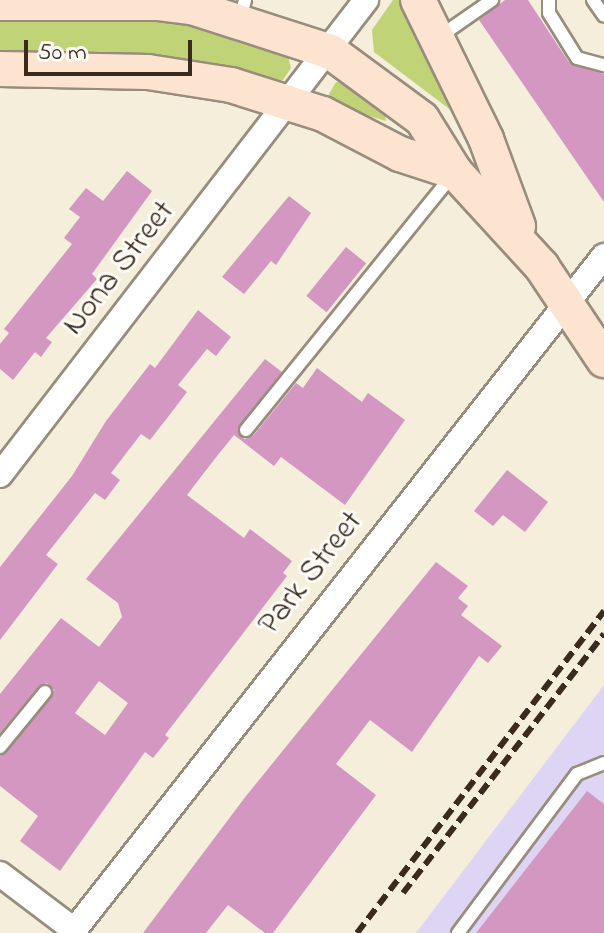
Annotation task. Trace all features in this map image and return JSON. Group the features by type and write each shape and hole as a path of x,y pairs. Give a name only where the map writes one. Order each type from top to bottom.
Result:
{"main road":[{"path":"418,0 486,139 526,245"},
{"path":"0,3 114,1 242,10 331,52 422,119 455,172 526,245 568,302 604,360"},
{"path":"0,69 148,72 231,85 291,103 400,154 455,172"}],"street":[{"name":"Nona Street","path":"0,475 331,52 359,4"},
{"name":"Park Street","path":"73,932 604,256"},
{"path":"0,874 73,932"}],"lane":[{"path":"436,38 492,0"},
{"path":"549,0 549,13 577,58 604,65"},
{"path":"593,0 604,16"},
{"path":"246,430 455,172"},
{"path":"0,747 45,692"},
{"path":"458,933 577,774 604,763"}],"shaded area":[{"path":"604,685 604,933 416,933"}],"green space":[{"path":"393,0 409,0 456,114 374,52 372,30"},
{"path":"0,17 136,18 186,25 288,56 291,68 283,80 275,82 161,58 0,56"},
{"path":"336,82 347,83 385,112 386,121 336,106 329,94"}],"building":[{"path":"505,0 528,0 570,64 604,74 604,202 479,20"},
{"path":"127,171 152,191 92,274 97,279 46,338 52,342 41,357 35,352 13,380 0,369 0,344 9,333 4,329 72,244 64,238 80,217 69,209 86,188 103,201"},
{"path":"289,196 311,213 276,265 271,261 244,294 222,277"},
{"path":"346,247 366,263 327,312 306,296"},
{"path":"198,310 231,337 216,356 207,349 178,385 187,392 171,413 150,440 141,434 111,473 120,480 105,500 95,493 46,555 58,564 0,640 0,567 72,476 106,421 150,364 155,368"},
{"path":"265,359 282,372 239,425 244,439 253,436 296,383 303,388 317,368 362,402 368,393 405,420 345,505 281,457 274,466 234,435 187,495 244,538 250,529 292,561 283,573 287,576 165,735 169,738 153,758 145,752 60,871 20,841 38,816 0,786 0,756 54,690 47,683 39,686 0,733 0,694 61,618 99,647 122,617 118,603 86,579","holes":["99,681 128,703 105,735 75,713"]},
{"path":"507,470 548,502 525,532 503,515 493,526 474,511"},
{"path":"436,562 468,586 458,598 468,606 461,615 502,646 488,663 479,656 412,752 370,720 336,764 376,795 273,933 265,933 228,905 206,933 143,933 246,796"},
{"path":"587,791 604,804 604,933 476,933"}],"railway":[{"path":"357,933 604,611"},
{"path":"403,893 604,634"}]}
